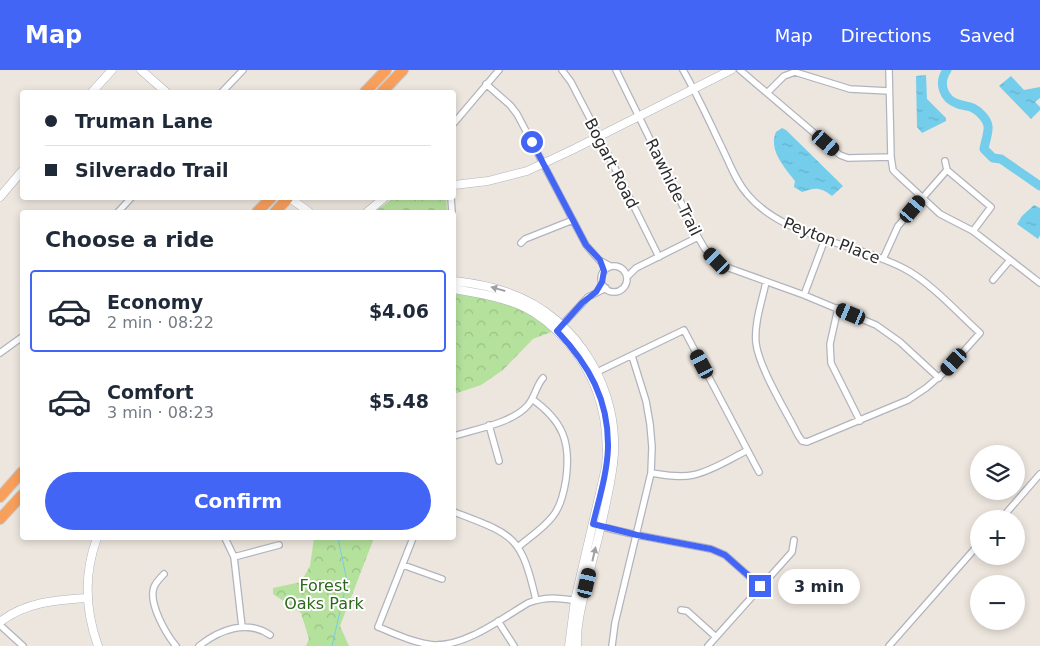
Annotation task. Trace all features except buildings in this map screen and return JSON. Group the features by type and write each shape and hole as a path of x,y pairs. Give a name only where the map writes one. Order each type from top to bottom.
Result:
{"highway":[{"path":"367,90 386,70"},
{"path":"384,90 403,70"},
{"path":"259,210 269,200"},
{"path":"277,210 287,200"},
{"path":"0,497 20,474"},
{"path":"0,519 20,497"}],"street":[{"path":"94,90 112,70"},
{"path":"141,70 164,90"},
{"path":"224,90 243,70"},
{"path":"456,121 499,70"},
{"name":"Bogart Road","path":"562,70 599,136 659,257"},
{"name":"Rawhide Trail","path":"616,70 698,237 705,249 717,261 729,268 838,308 876,325 889,333 939,378"},
{"name":"Peyton Place","path":"683,70 735,176 747,195 762,209 775,218 824,239 883,259 906,270 923,282 980,333 939,378"},
{"path":"456,185 488,181 521,173 544,164 731,70"},
{"path":"740,70 840,155 848,158 891,157"},
{"path":"889,70 893,170 940,214 973,231 1040,283"},
{"path":"767,93 784,76 795,72 850,90 889,91"},
{"path":"486,84 510,105 517,114 586,245 600,260 610,266 628,269 636,268 698,237"},
{"path":"945,160 947,170 994,207 973,231"},
{"path":"883,259 898,226 947,170"},
{"path":"0,197 20,173"},
{"path":"120,210 129,200"},
{"path":"292,200 306,210"},
{"path":"369,210 382,200"},
{"path":"521,243 525,239 573,220"},
{"path":"804,295 824,239"},
{"path":"596,292 602,282 604,271 600,260"},
{"path":"993,280 1010,260"},
{"path":"604,271 610,266"},
{"path":"621,267 627,277"},
{"path":"602,282 606,288 614,292 622,289 625,286 627,277 636,268"},
{"path":"456,281 492,287 510,293 545,311 560,328 587,368 596,386 607,428 608,448 597,525"},
{"path":"766,282 757,322 756,341 759,356 802,441 807,442 908,400 939,378"},
{"path":"560,328 583,302 596,292 606,288"},
{"path":"456,289 487,294 522,306 560,328 584,349 597,372 610,407 614,431 613,463 569,646"},
{"path":"838,308 830,344 831,363 860,421"},
{"path":"597,372 684,330 746,451 759,472"},
{"path":"0,353 20,338"},
{"path":"612,646 615,623 651,473 652,447 650,424 646,401 632,356"},
{"path":"456,435 519,413 532,399 539,382 543,378"},
{"path":"518,547 543,527 554,515 564,490 568,464 567,448 562,432 550,414 532,399"},
{"path":"489,425 499,461"},
{"path":"651,473 693,476 746,451"},
{"path":"1009,510 1040,474"},
{"path":"456,513 499,530 510,537 518,547 529,568 536,600"},
{"path":"597,525 637,535 711,549 725,555 760,586"},
{"path":"95,540 88,567 87,598 91,625 98,646"},
{"path":"226,540 234,557 242,626"},
{"path":"412,540 378,627 417,642 435,646 454,645 471,638 536,600 556,597 579,601"},
{"path":"708,646 792,552 794,540"},
{"path":"234,557 279,545"},
{"path":"889,646 970,554"},
{"path":"403,564 442,579"},
{"path":"164,574 154,587 156,606 164,630 176,646"},
{"path":"23,646 0,623 18,611 35,604 87,598"},
{"path":"576,646 579,601"},
{"path":"681,610 687,611 716,638"},
{"path":"498,621 514,646"},
{"path":"199,646 218,633 242,626 259,629 270,635"}],"green space":[{"path":"391,200 446,200 447,210 377,210"},
{"path":"456,291 487,296 529,312 554,331 533,339 503,370 481,385 456,393"},
{"name":"Forest Oaks Park","path":"314,540 373,540 340,626 349,646 306,646 309,639 301,613 273,594 273,588 301,582 310,566"}],"water":[{"path":"926,75 927,99 946,118 946,121 922,133 917,127 916,76"},
{"path":"1011,76 1024,90 1040,87 1040,98 1035,102 1040,107 1040,110 1031,119 999,86"},
{"path":"782,128 843,186 832,196 821,189 811,189 802,192 794,187 795,181 779,158 774,145 776,132"},
{"path":"1034,205 1040,208 1040,235 1038,239 1017,224 1022,216"}],"waterway":[{"path":"947,70 944,75 943,85 949,98 960,105 975,109 987,123 988,128 984,149 993,158 1001,159 1040,186"},
{"path":"332,646 347,581 338,540"}],"route":[{"path":"532,142 586,245 600,260 604,271 602,282 596,292 588,297 557,331 575,350 587,368 596,386 607,428 608,448 606,467 593,524 637,535 711,549 725,555 760,586"}]}
